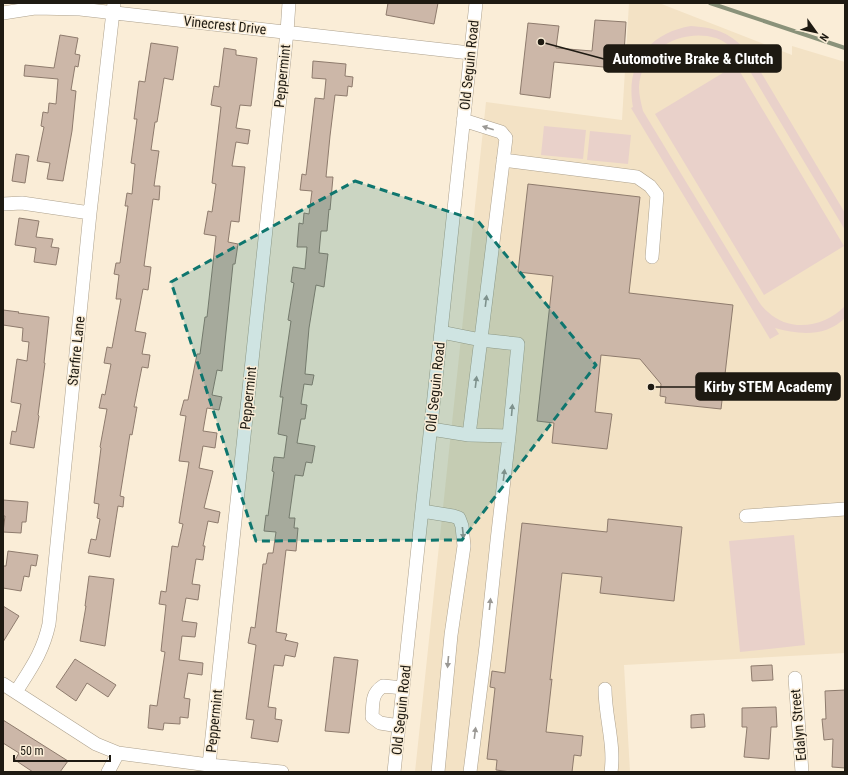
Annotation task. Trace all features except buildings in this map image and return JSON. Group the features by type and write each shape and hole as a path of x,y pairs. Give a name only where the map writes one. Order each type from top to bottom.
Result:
{"street":[{"name":"Peppermint","path":"209,765 289,3"},
{"name":"Old Seguin Road","path":"394,772 476,3"},
{"name":"Vinecrest Drive","path":"3,13 35,8 113,8 287,32 470,53"},
{"name":"Starfire Lane","path":"16,692 37,659 49,624 90,213 113,8"},
{"path":"463,120 501,132 506,138 469,435"},
{"path":"503,160 637,177 650,186 657,195 652,257"},
{"path":"3,204 22,203 90,213"},
{"path":"441,332 481,340 518,344 509,436 496,540 486,646 470,772"},
{"path":"431,429 469,435 509,436"},
{"path":"746,516 845,509"},
{"path":"422,511 459,518 462,526 464,546 451,635 438,772"},
{"name":"Edalyn Street","path":"795,678 802,772"},
{"path":"3,684 96,744 118,753 209,765 282,772"},
{"path":"399,726 380,723 372,717 374,696 383,686 403,688"},
{"path":"605,689 605,703 612,760 611,772"},
{"path":"108,772 118,753"}],"highlighted area":[{"path":"355,181 478,221 596,365 462,540 256,541 171,282"}],"shaded area":[{"path":"629,3 659,3 792,55 792,46 845,62 845,653 624,665 630,772 415,772 486,102 622,120"},
{"path":"691,26 709,28 724,33 730,36 750,54 845,213 845,230 742,58 723,41 716,38 703,36 690,36 677,39 666,44 655,52 647,62 641,74 639,90 643,111 763,307 777,319 786,323 807,325 828,319 845,306 845,318 829,329 812,333 803,333 775,328 779,334 770,339 631,108 633,107 631,92 633,78 636,65 643,53 663,36 676,30"},
{"path":"736,65 844,246 764,295 655,114"},
{"path":"544,126 586,130 583,159 541,155"},
{"path":"590,131 631,135 628,164 587,160"},
{"path":"794,535 805,645 740,652 729,541"}],"waterway":[{"path":"710,3 845,48"}],"place":[{"name":"Automotive Brake & Clutch","path":"541,42"},
{"name":"Kirby STEM Academy","path":"651,387"}]}
